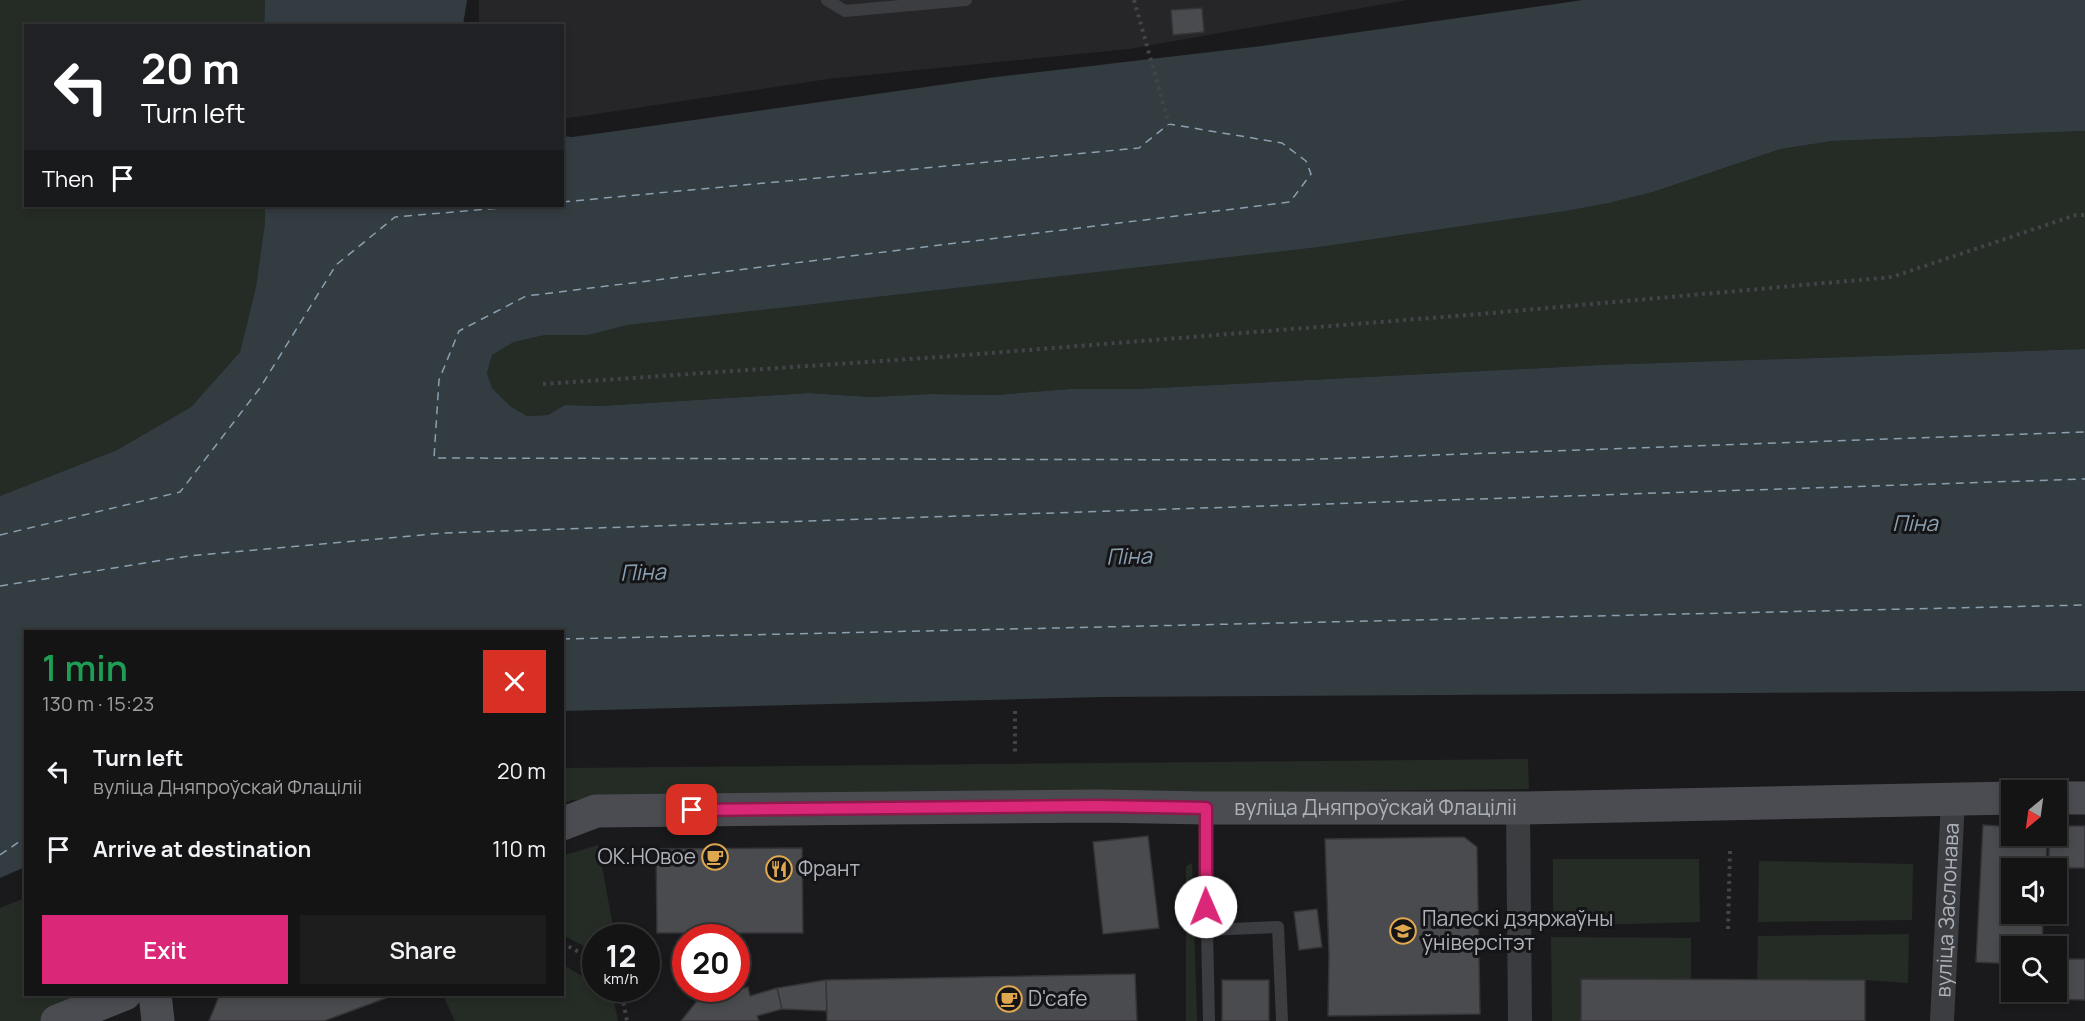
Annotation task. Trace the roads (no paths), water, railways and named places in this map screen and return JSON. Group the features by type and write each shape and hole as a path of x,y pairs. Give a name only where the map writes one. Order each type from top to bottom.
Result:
{"street":[{"name":"вуліца Дняпроўскай Флаціліі","path":"564,823 596,811 1098,806 1518,808 2001,798"},
{"path":"2067,798 2085,798"},
{"name":"вуліца Заслонава","path":"1942,1021 1953,799"},
{"path":"1518,808 1520,1021"},
{"path":"57,1021 120,996"},
{"path":"155,996 158,1021"}],"lane":[{"path":"826,0 845,11 966,0"},
{"path":"1206,808 1204,839 1209,1021"},
{"path":"1206,930 1278,927 1282,1021"}],"water":[{"path":"265,0 467,0 463,24 264,24"},
{"name":"Піна","path":"1583,0 2085,0 2085,131 1832,141 1781,149 1653,192 1566,211 1320,247 628,325 588,335 545,335 514,342 492,355 487,373 492,388 510,406 527,416 548,415 565,405 600,406 809,393 871,397 930,394 996,395 1069,389 1136,389 1600,365 2085,349 2085,691 1101,697 564,711 564,630 24,630 24,867 0,878 0,496 117,450 191,407 240,352 256,287 265,207 564,207 564,136 609,132 996,77 1262,46"}],"place":[{"name":"ОК.НОвое","path":"715,857"},
{"name":"Франт","path":"779,869"},
{"name":"Палескі дзяржаўны ўніверсітэт","path":"1403,931"},
{"name":"D'cafe","path":"1009,999"}]}
